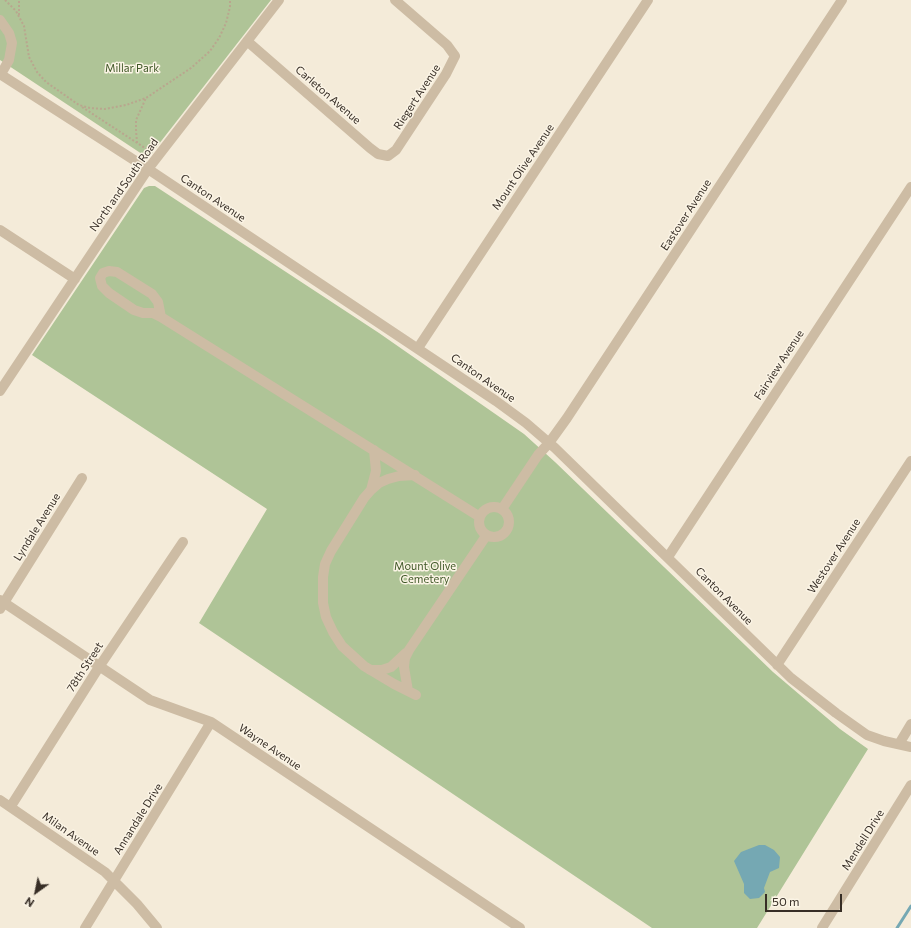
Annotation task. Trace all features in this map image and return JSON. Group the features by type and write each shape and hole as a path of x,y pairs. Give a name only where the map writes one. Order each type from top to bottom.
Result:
{"street":[{"name":"North and South Road","path":"1,386 75,279 148,169 278,0"},
{"name":"Riegert Avenue","path":"395,0 447,45 455,56 446,74 396,150"},
{"name":"Mount Olive Avenue","path":"418,348 648,0"},
{"name":"Eastover Avenue","path":"502,509 538,455 550,443 842,0"},
{"path":"0,20 9,33 12,43 8,60 0,74"},
{"name":"Carleton Avenue","path":"247,40 378,154 388,156 396,150"},
{"name":"Canton Avenue","path":"0,74 148,169 418,348 526,423 550,443 791,678 867,735 884,741 911,747"},
{"name":"Fairview Avenue","path":"668,558 911,187"},
{"path":"0,230 75,279"},
{"path":"161,317 158,302 152,294 117,272 108,271 103,273 100,278 102,286 109,293 134,310 144,314 153,313 161,317 480,517"},
{"path":"371,490 376,471 374,450"},
{"name":"Westover Avenue","path":"777,665 911,461"},
{"path":"415,476 398,476 388,479 371,490 364,498 331,551 325,564 323,577 323,603 326,617 342,646 352,656 370,670 412,693 404,666 404,658 486,536"},
{"name":"Lyndale Avenue","path":"1,604 82,478"},
{"path":"492,507 502,509 509,517 509,526 507,531 500,537 495,538 486,536 479,527 480,517 482,512 492,507"},
{"name":"78th Street","path":"11,806 99,667 182,542"},
{"name":"Wayne Avenue","path":"1,604 150,700 212,722 520,928"},
{"path":"370,670 382,670 391,667 409,650"},
{"name":"Annandale Drive","path":"85,928 212,722"},
{"path":"899,744 911,724"},
{"name":"Mendell Drive","path":"822,928 911,785"},
{"name":"Milan Avenue","path":"0,800 11,806 105,872 113,882 137,904 156,928"}],"path":[{"path":"5,0 19,16 24,26 29,57 37,72 46,82 148,150"},
{"path":"19,0 19,16"},
{"path":"79,105 90,108 105,109 126,105 146,98 190,68 210,51 219,38 226,23 230,0"},
{"path":"137,143 136,120 146,98"}],"green space":[{"name":"Millar Park","path":"0,0 271,0 148,158 0,60"},
{"name":"Mount Olive Cemetery","path":"155,186 379,333 524,434 773,672 840,729 868,749 757,928 652,928 199,623 267,509 32,355 144,188"}],"water":[{"path":"759,845 765,845 774,850 780,857 779,868 770,872 764,888 765,892 759,898 750,899 744,893 744,884 734,861 741,852"}],"waterway":[{"path":"897,928 911,906"}]}
